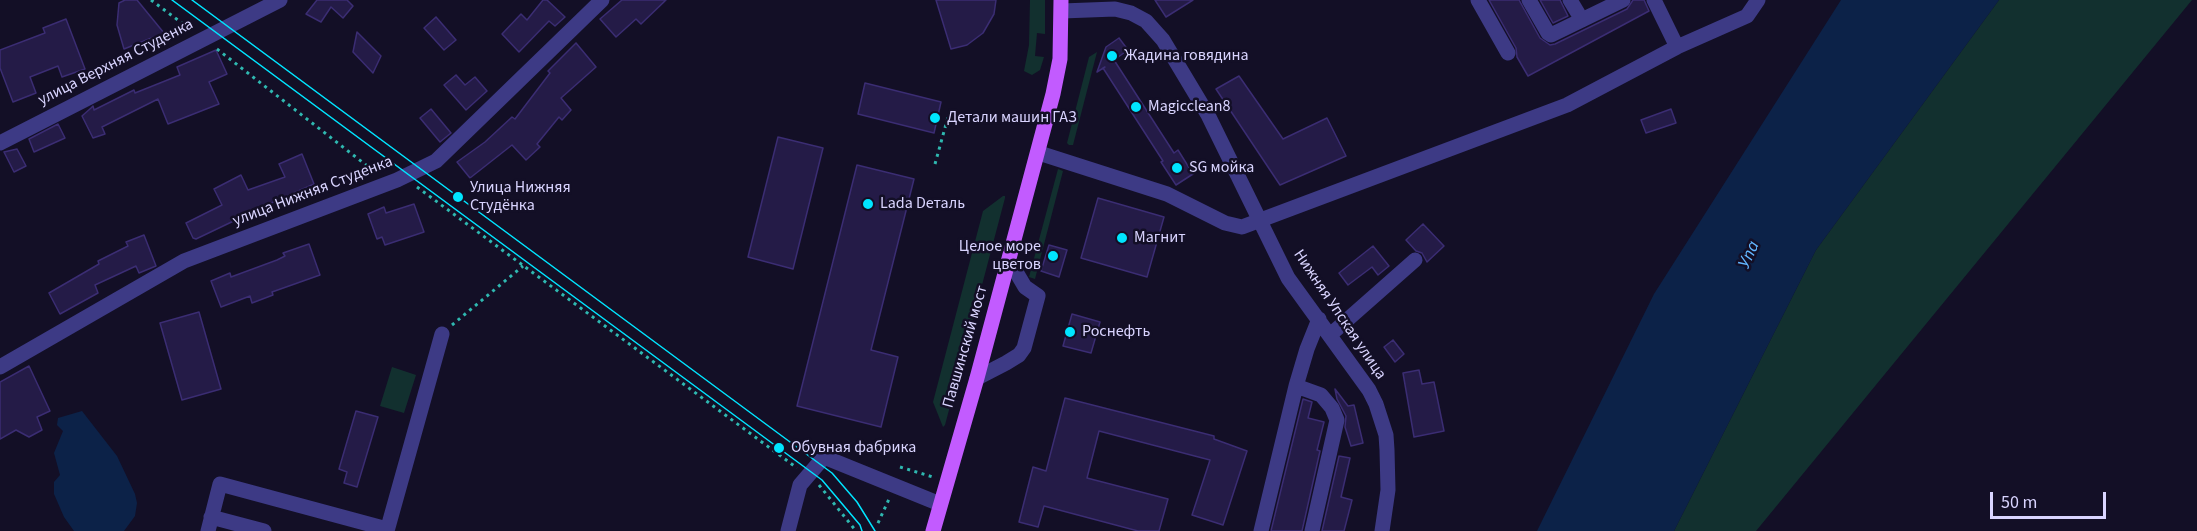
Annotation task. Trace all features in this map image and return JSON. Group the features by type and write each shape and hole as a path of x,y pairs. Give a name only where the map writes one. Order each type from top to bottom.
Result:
{"main road":[{"name":"Павшинский мост","path":"933,531 1039,153 1060,59 1061,6"}],"street":[{"name":"улица Верхняя Студенка","path":"0,142 280,0"},
{"name":"улица Нижняя Cтуденкa","path":"0,367 184,261 389,183 436,161 602,0"},
{"path":"1478,0 1508,53"},
{"path":"1528,0 1549,34 1623,0"},
{"path":"1570,0 1582,20"},
{"path":"1654,0 1677,47"},
{"path":"1039,153 1167,194 1225,224 1242,227 1567,105 1677,47 1748,16 1758,0"},
{"name":"Нижняя Упская улица","path":"1061,6 1115,9 1131,13 1146,21 1162,40 1208,114 1288,278 1369,390 1382,419 1387,450 1388,490 1382,531"},
{"path":"977,378 1019,355 1027,337 1038,296 1025,287 1009,260"},
{"path":"1330,335 1415,260"},
{"path":"1261,531 1296,386 1319,319"},
{"path":"264,531 210,524 220,484 387,530 442,334"},
{"path":"1296,386 1320,395 1332,408 1337,420 1312,531"},
{"path":"788,531 800,485 824,457 940,504"}],"path":[{"path":"151,0 389,183"},
{"path":"935,164 948,117"},
{"path":"403,177 818,483 856,531"},
{"path":"442,334 523,266"},
{"path":"900,467 946,481"},
{"path":"878,523 894,486"}],"green space":[{"path":"1030,0 1045,0 1045,34 1037,33 1035,56 1044,57 1040,70 1032,75 1024,71 1029,45"},
{"path":"1999,0 2192,0 1756,531 1674,531 1816,250"},
{"path":"1097,52 1073,145 1069,145 1067,143 1089,57"},
{"path":"1058,169 1063,171 1035,279 1029,277"},
{"path":"1003,196 1005,198 943,427 933,402 983,211"},
{"path":"392,367 416,375 404,413 380,406"}],"water":[{"name":"Упа","path":"1841,0 1999,0 1816,250 1674,531 1537,531 1654,294"},
{"path":"82,411 117,456 135,494 137,503 135,516 124,531 74,531 64,517 54,494 54,482 60,475 54,453 63,431 57,425 58,418"}],"building":[{"path":"125,0 137,0 164,33 124,49 117,25 119,3"},
{"path":"317,0 347,0 353,6 343,18 331,7 321,22 306,14"},
{"path":"543,0 547,0 565,17 555,26 549,21 519,52 502,34 521,14 527,20"},
{"path":"622,0 666,0 641,24 636,19 616,37 600,19"},
{"path":"936,0 996,0 994,14 983,33 967,45 951,49"},
{"path":"1155,0 1193,0 1166,17"},
{"path":"1489,0 1519,0 1540,38 1550,45 1627,9 1633,0 1644,0 1649,11 1528,76 1517,57 1516,48"},
{"path":"1540,0 1560,0 1568,16 1553,23"},
{"path":"436,17 456,40 444,50 424,28"},
{"path":"66,19 85,69 62,77 58,66 30,77 36,93 13,102 0,68 0,50 45,33 43,28"},
{"path":"357,32 381,56 373,73 353,52"},
{"path":"1119,38 1128,50 1114,60 1174,153 1178,150 1193,174 1176,185 1103,68 1097,72 1106,47"},
{"path":"576,43 596,67 561,98 571,110 562,120 559,117 537,144 540,147 526,160 512,145 470,178 457,162 485,142 512,117 515,119 550,73 548,71"},
{"path":"216,50 227,74 209,82 219,104 168,124 158,99 102,127 105,134 93,138 82,116 93,106 94,110 134,90 135,93 180,75 177,67"},
{"path":"456,75 465,85 475,77 487,91 466,110 444,85"},
{"path":"1239,76 1283,139 1327,118 1346,156 1280,185 1216,89"},
{"path":"865,83 941,102 934,133 858,114"},
{"path":"431,109 451,133 440,142 420,118"},
{"path":"1671,109 1676,123 1646,133 1641,120"},
{"path":"58,124 65,138 34,152 29,139"},
{"path":"778,137 823,148 793,269 748,257"},
{"path":"17,149 26,166 14,172 4,152"},
{"path":"302,154 314,184 258,209 259,211 243,219 242,217 196,239 193,238 186,223 222,205 214,189 241,175 248,190 285,177 279,164"},
{"path":"857,165 914,179 871,350 898,357 881,427 797,406"},
{"name":"Магнит","path":"1098,198 1164,217 1147,277 1081,258"},
{"path":"414,204 424,232 385,245 382,237 377,239 368,214 384,207 386,213"},
{"path":"1423,224 1444,246 1427,262 1422,253 1416,251 1406,240"},
{"path":"144,235 156,266 139,273 136,266 95,285 98,293 60,314 49,293 99,264 98,261 128,246 126,242"},
{"path":"309,244 320,275 272,292 273,295 252,303 250,296 221,307 211,281 230,273 231,277 277,260 285,256 283,253"},
{"name":"Целое море цветов","path":"1049,245 1067,250 1059,277 1041,271"},
{"path":"1373,246 1389,266 1378,275 1372,267 1348,285 1339,273"},
{"path":"199,312 221,389 182,400 160,323"},
{"path":"1072,314 1100,322 1091,353 1063,346"},
{"path":"1393,340 1404,354 1395,362 1384,347"},
{"path":"29,366 50,411 37,417 42,430 29,437 16,430 0,439 0,382"},
{"path":"1419,370 1422,384 1434,382 1444,431 1414,437 1403,373"},
{"path":"1335,389 1348,406 1354,405 1363,443 1351,446 1345,427 1346,416 1337,399"},
{"path":"1065,398 1214,436 1214,439 1247,451 1223,525 1192,515 1210,460 1099,431 1087,478 1168,499 1159,531 1138,531 1044,506 1038,527 1019,522 1033,467 1046,471"},
{"path":"1303,399 1312,402 1308,418 1324,422 1317,450 1320,451 1302,531 1271,531"},
{"path":"356,411 378,417 357,487 344,483 347,472 339,469"},
{"path":"1339,456 1350,458 1341,497 1352,500 1344,531 1322,531"}],"tram line":[{"path":"172,0 822,480 860,525 862,531"},
{"path":"192,0 832,473 857,502 875,531"}],"place":[{"name":"Жадина говядина","path":"1112,56"},
{"name":"Magicclean8","path":"1136,107"},
{"name":"Детали машин ГАЗ","path":"935,118"},
{"name":"SG мойка","path":"1177,168"},
{"name":"Улица Нижняя Студёнка","path":"458,197"},
{"name":"Lada Dеталь","path":"868,204"},
{"name":"Магнит","path":"1122,238"},
{"name":"Целое море цветов","path":"1053,256"},
{"name":"Роснефть","path":"1070,332"},
{"name":"Обувная фабрика","path":"779,448"}]}
